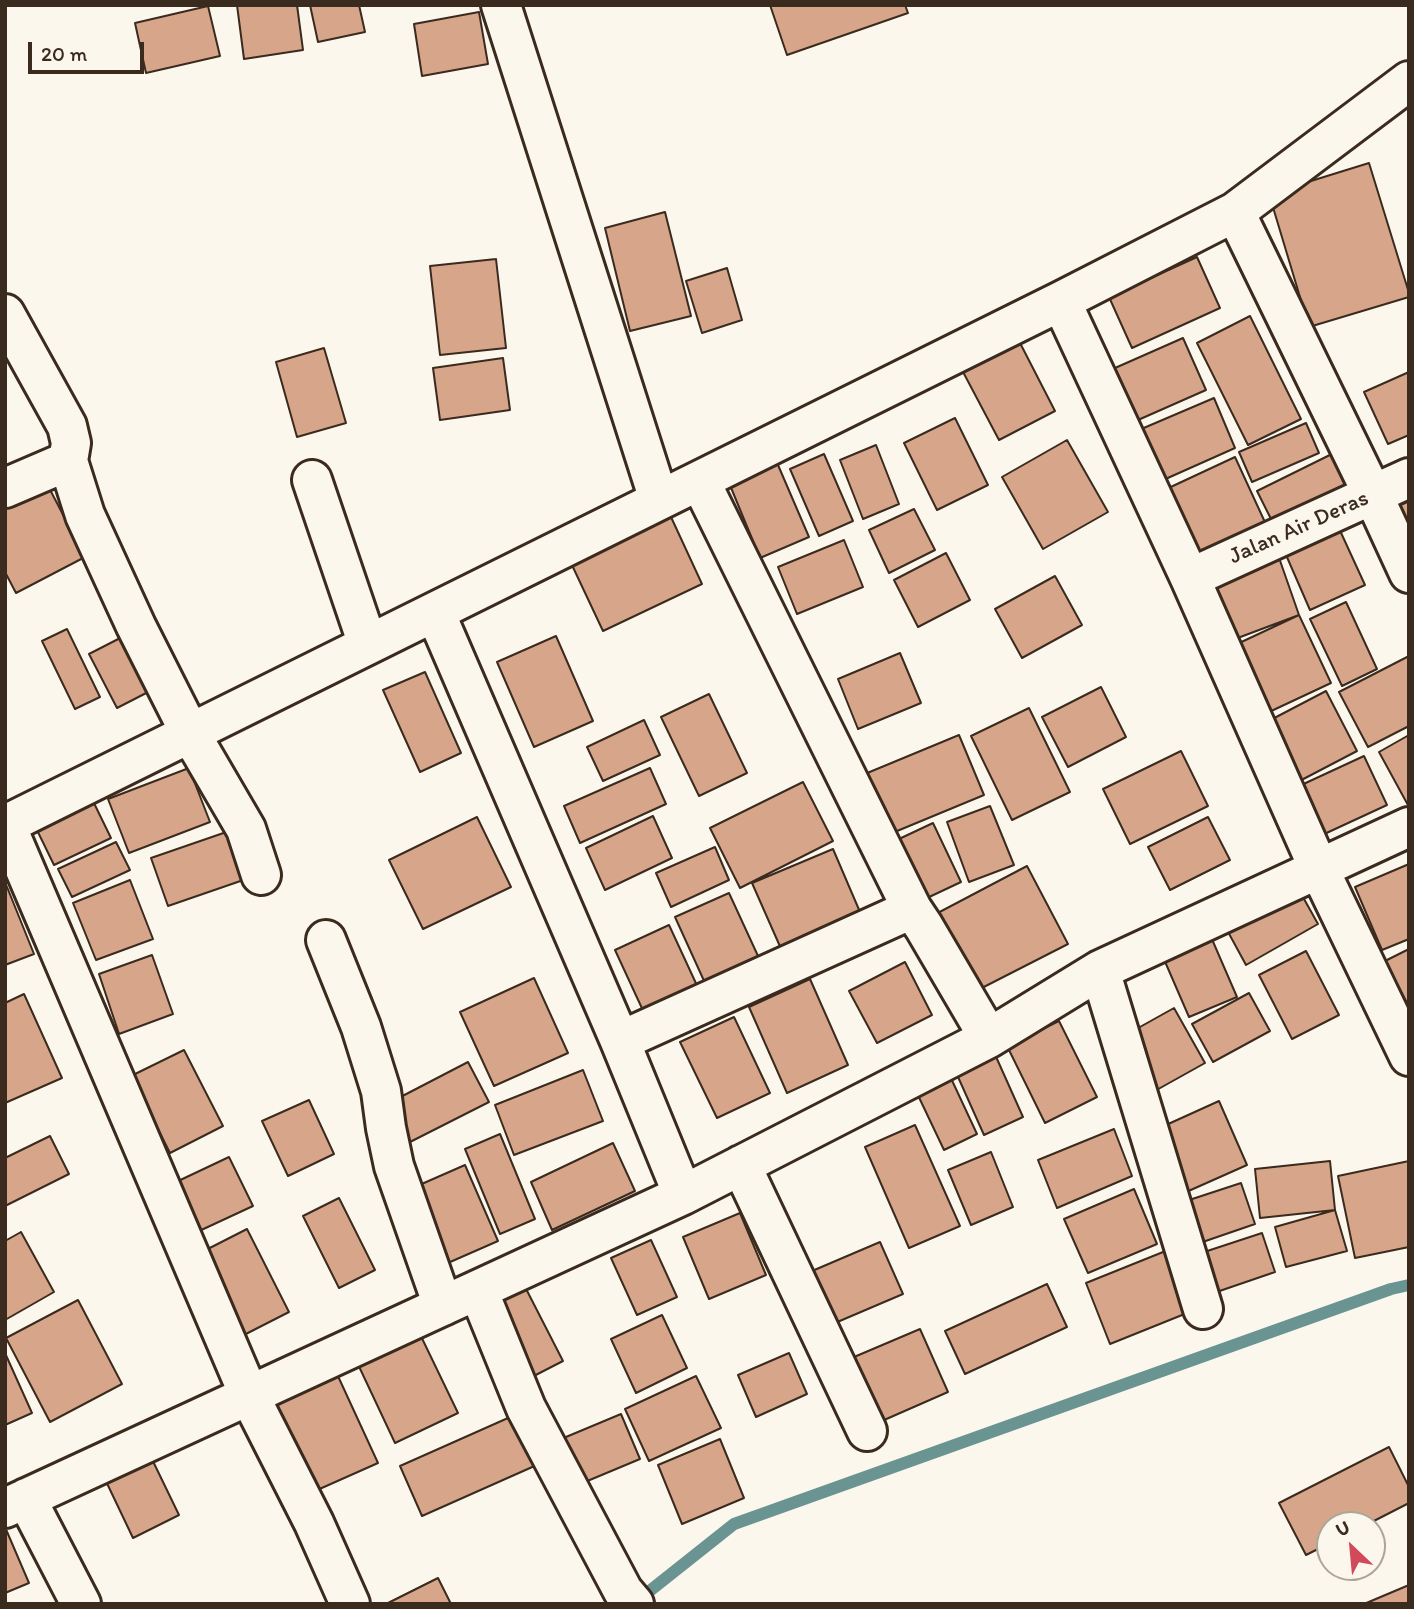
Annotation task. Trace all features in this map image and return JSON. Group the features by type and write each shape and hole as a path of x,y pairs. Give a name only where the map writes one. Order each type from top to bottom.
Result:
{"street":[{"path":"501,5 659,500"},
{"path":"349,1604 314,1523 249,1395 6,825 1235,212 1409,81"},
{"path":"1235,212 1409,573"},
{"path":"1061,301 1190,578 1319,869 1409,1056"},
{"path":"5,314 67,426 71,443 68,461 85,515 136,626 190,733 246,829 261,875"},
{"path":"5,488 68,461"},
{"name":"Jalan Air Deras","path":"1190,578 1409,478"},
{"path":"312,480 368,645"},
{"path":"700,481 912,909 989,1038"},
{"path":"435,612 620,1041 683,1195"},
{"path":"81,1604 16,1503 683,1195 989,1038 1100,970 1409,827"},
{"path":"620,1041 912,909"},
{"path":"326,940 361,1027 382,1091 394,1167 443,1306"},
{"path":"1100,970 1203,1309"},
{"path":"741,1166 867,1431"},
{"path":"478,1290 526,1408 629,1597"}],"building":[{"path":"237,5 297,5 303,50 244,59"},
{"path":"310,5 359,5 365,32 318,42"},
{"path":"770,5 905,5 908,13 787,55"},
{"path":"208,6 220,56 146,73 135,23"},
{"path":"479,12 488,64 422,76 414,24"},
{"path":"1369,163 1409,297 1309,327 1269,194"},
{"path":"665,212 691,316 630,331 605,228"},
{"path":"1197,257 1220,308 1132,348 1109,297"},
{"path":"496,259 506,348 440,355 430,266"},
{"path":"727,268 742,320 702,333 686,281"},
{"path":"1250,316 1301,419 1248,445 1197,343"},
{"path":"1183,338 1206,390 1138,420 1115,368"},
{"path":"1019,341 1055,411 999,440 962,370"},
{"path":"324,348 346,423 297,437 276,362"},
{"path":"503,358 510,410 440,420 433,368"},
{"path":"1409,372 1409,435 1388,444 1364,392"},
{"path":"1214,398 1235,448 1161,481 1139,430"},
{"path":"955,418 988,485 937,510 904,443"},
{"path":"1306,423 1319,453 1252,482 1239,452"},
{"path":"1067,440 1108,512 1043,549 1002,477"},
{"path":"876,445 899,504 863,519 840,460"},
{"path":"1342,449 1359,483 1274,525 1257,491"},
{"path":"824,454 853,521 819,536 790,469"},
{"path":"1235,457 1269,531 1194,567 1160,492"},
{"path":"775,458 809,537 760,558 727,478"},
{"path":"45,480 85,557 16,593 5,572 5,500"},
{"path":"1409,501 1409,525 1400,505"},
{"path":"914,509 935,550 889,573 869,530"},
{"path":"671,517 702,584 603,631 571,563"},
{"path":"1337,524 1365,585 1310,610 1283,548"},
{"path":"844,540 863,587 797,614 778,567"},
{"path":"1277,552 1299,615 1235,639 1212,576"},
{"path":"946,553 970,600 918,627 894,580"},
{"path":"1055,576 1082,625 1022,658 995,609"},
{"path":"1346,602 1377,669 1342,686 1310,619"},
{"path":"1299,615 1331,683 1267,713 1235,645"},
{"path":"67,629 100,697 75,709 42,641"},
{"path":"128,634 156,688 117,708 89,654"},
{"path":"556,636 593,721 534,747 497,662"},
{"path":"900,653 921,703 858,729 838,679"},
{"path":"1409,656 1409,726 1368,747 1339,692"},
{"path":"425,672 461,753 420,772 383,690"},
{"path":"1101,687 1126,737 1068,767 1042,717"},
{"path":"1326,691 1357,751 1290,786 1259,726"},
{"path":"709,694 747,773 699,796 661,717"},
{"path":"1029,708 1070,792 1012,820 971,736"},
{"path":"644,720 660,755 603,781 587,747"},
{"path":"959,735 984,795 885,836 860,776"},
{"path":"1409,735 1409,807 1379,752"},
{"path":"1181,751 1208,806 1130,844 1103,789"},
{"path":"1364,756 1387,805 1320,836 1297,787"},
{"path":"189,768 210,822 129,853 108,799"},
{"path":"650,768 666,804 580,843 564,806"},
{"path":"803,782 833,841 740,888 710,828"},
{"path":"91,797 111,838 54,865 34,824"},
{"path":"990,806 1014,865 969,882 947,822"},
{"path":"653,816 672,858 605,890 586,848"},
{"path":"477,817 511,887 423,929 389,860"},
{"path":"1208,817 1230,860 1170,890 1148,847"},
{"path":"933,823 961,882 910,906 882,847"},
{"path":"238,828 255,876 168,906 151,858"},
{"path":"116,842 130,870 72,897 58,869"},
{"path":"715,847 729,880 671,907 656,873"},
{"path":"833,849 866,926 786,960 752,883"},
{"path":"1409,864 1409,939 1382,950 1355,887"},
{"path":"1027,866 1068,944 972,993 932,916"},
{"path":"130,880 153,939 96,960 73,903"},
{"path":"5,882 34,954 5,965"},
{"path":"1299,890 1318,924 1246,965 1227,930"},
{"path":"729,893 764,969 710,994 675,917"},
{"path":"669,925 700,992 646,1017 615,950"},
{"path":"1211,937 1237,997 1189,1017 1163,957"},
{"path":"1409,949 1409,1007 1385,961"},
{"path":"1306,951 1339,1015 1292,1039 1259,975"},
{"path":"152,955 173,1014 119,1034 99,974"},
{"path":"905,962 932,1015 877,1043 849,991"},
{"path":"534,978 568,1053 494,1086 460,1012"},
{"path":"810,979 848,1065 787,1093 749,1007"},
{"path":"1249,993 1270,1031 1213,1062 1192,1024"},
{"path":"24,994 62,1078 5,1103 5,1003"},
{"path":"1174,1008 1205,1063 1153,1092 1122,1037"},
{"path":"734,1017 770,1093 717,1118 680,1042"},
{"path":"1059,1021 1097,1097 1045,1123 1007,1046"},
{"path":"184,1050 223,1126 170,1153 131,1076"},
{"path":"993,1050 1023,1117 984,1135 954,1068"},
{"path":"468,1062 489,1102 410,1142 389,1103"},
{"path":"583,1070 603,1121 514,1155 495,1105"},
{"path":"949,1074 977,1134 944,1150 915,1089"},
{"path":"309,1100 334,1154 288,1176 262,1121"},
{"path":"1219,1101 1247,1165 1184,1193 1155,1130"},
{"path":"915,1125 960,1226 909,1248 865,1147"},
{"path":"1114,1129 1132,1176 1057,1208 1038,1160"},
{"path":"500,1134 535,1219 500,1234 465,1149"},
{"path":"50,1136 69,1174 5,1206 5,1158"},
{"path":"613,1143 635,1191 552,1230 531,1182"},
{"path":"991,1152 1013,1207 971,1225 948,1170"},
{"path":"229,1157 253,1206 197,1232 174,1183"},
{"path":"1330,1161 1335,1210 1260,1218 1255,1169"},
{"path":"1409,1161 1409,1247 1355,1258 1338,1176"},
{"path":"465,1165 498,1241 441,1266 408,1190"},
{"path":"1241,1183 1255,1224 1191,1246 1177,1204"},
{"path":"1134,1189 1157,1244 1088,1273 1064,1219"},
{"path":"339,1198 375,1270 339,1288 303,1216"},
{"path":"1335,1210 1347,1251 1286,1267 1275,1227"},
{"path":"740,1213 766,1275 709,1299 683,1237"},
{"path":"247,1229 289,1312 238,1338 196,1255"},
{"path":"21,1232 54,1292 5,1320 5,1241"},
{"path":"1262,1233 1275,1272 1202,1297 1189,1257"},
{"path":"651,1240 677,1297 637,1315 611,1258"},
{"path":"880,1242 903,1294 828,1326 805,1274"},
{"path":"1178,1246 1202,1307 1110,1344 1086,1283"},
{"path":"522,1281 563,1361 526,1380 486,1300"},
{"path":"1047,1284 1067,1327 965,1374 945,1331"},
{"path":"78,1300 122,1384 50,1422 6,1338"},
{"path":"662,1315 687,1368 636,1393 611,1339"},
{"path":"417,1328 458,1413 395,1443 355,1358"},
{"path":"920,1329 948,1392 875,1424 847,1360"},
{"path":"5,1353 32,1413 5,1425"},
{"path":"789,1353 807,1394 756,1417 738,1375"},
{"path":"337,1374 378,1463 306,1495 266,1406"},
{"path":"696,1376 721,1428 649,1461 625,1409"},
{"path":"517,1414 539,1464 422,1516 400,1466"},
{"path":"621,1414 640,1459 573,1487 554,1442"},
{"path":"720,1439 744,1498 682,1524 658,1465"},
{"path":"1389,1447 1409,1487 1409,1503 1386,1515 1386,1511 1316,1511 1316,1550 1306,1555 1279,1503"},
{"path":"149,1453 179,1515 133,1538 103,1475"},
{"path":"5,1527 29,1583 5,1593"},
{"path":"438,1578 451,1604 386,1604"},
{"path":"1409,1585 1409,1604 1364,1604"}],"waterway":[{"path":"637,1601 734,1524 1391,1289 1409,1285"}]}
